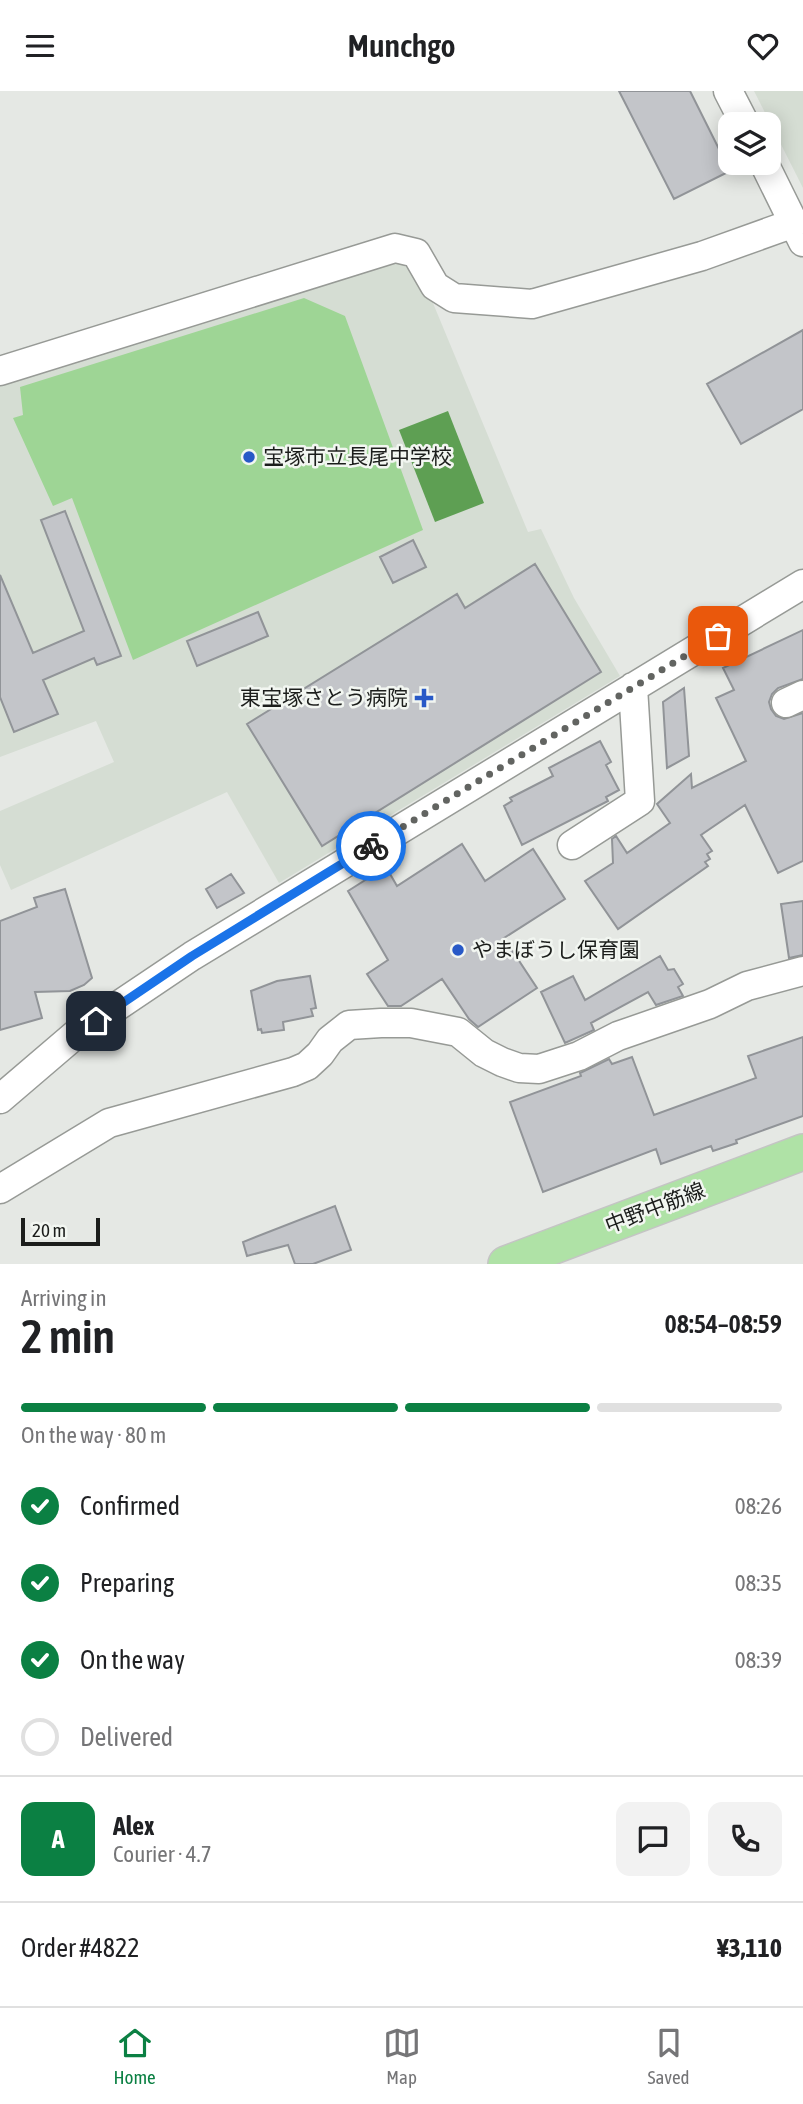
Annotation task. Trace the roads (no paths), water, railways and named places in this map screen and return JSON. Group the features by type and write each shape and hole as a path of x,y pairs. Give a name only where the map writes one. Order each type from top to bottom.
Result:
{"main road":[{"name":"中野中筋線","path":"506,1264 803,1152"}],"street":[{"path":"728,91 739,112"},
{"path":"0,371 395,248 416,253 435,286 454,298 532,304 702,255 798,232 770,175"},
{"path":"0,1099 76,1034 192,956 803,585"},
{"path":"572,845 640,801 633,687"},
{"path":"0,1189 109,1123 300,1069 349,1025 411,1023 458,1032 484,1053 502,1062 519,1068 539,1069 698,1009 747,986 803,971"}],"place":[{"name":"宝塚市立長尾中学校","path":"249,457"},
{"name":"東宝塚さとう病院","path":"424,698"},
{"name":"やまぼうし保育園","path":"458,950"}]}
